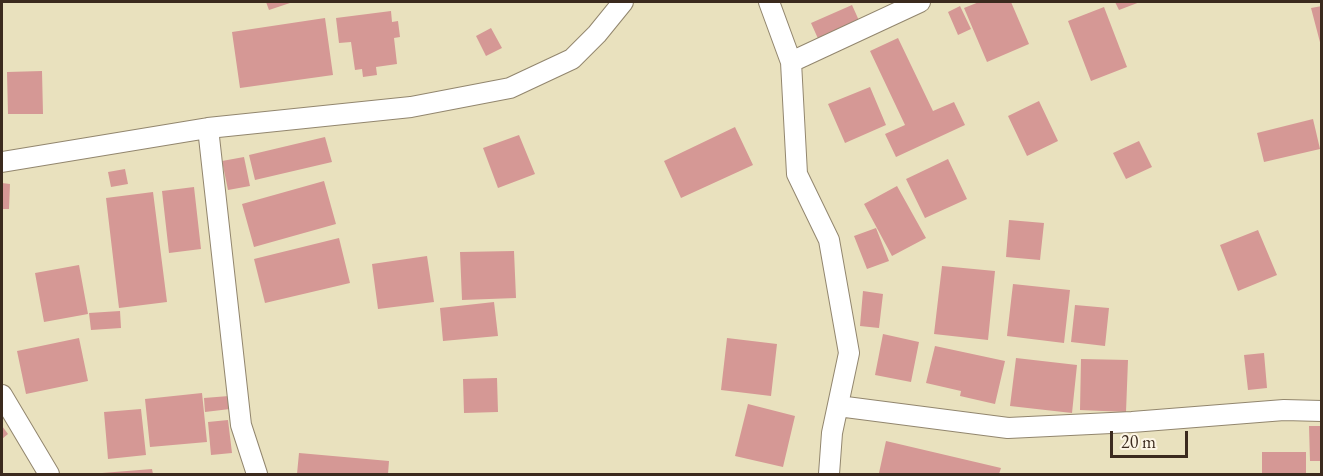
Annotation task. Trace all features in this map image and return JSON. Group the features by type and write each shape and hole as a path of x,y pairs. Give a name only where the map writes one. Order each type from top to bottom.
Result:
{"street":[{"path":"2,162 208,128 411,107 510,88 572,58 597,34 623,2"},
{"path":"769,2 790,62 797,174 829,240 849,353 832,433 829,474"},
{"path":"790,62 920,2"},
{"path":"208,128 241,425 257,474"},
{"path":"2,395 49,474"},
{"path":"838,406 1008,428 1132,422 1284,410 1322,411"}],"building":[{"path":"266,2 293,2 269,10"},
{"path":"979,2 1011,2 1029,44 987,62 964,8"},
{"path":"1115,2 1140,2 1119,10"},
{"path":"852,5 861,25 820,43 811,23"},
{"path":"960,6 971,29 958,35 948,12"},
{"path":"1322,6 1322,46 1321,46 1311,8"},
{"path":"1104,7 1127,67 1091,81 1068,21"},
{"path":"391,11 392,22 398,21 400,37 394,38 397,64 376,67 377,75 363,77 362,69 355,70 351,42 339,43 336,18"},
{"path":"325,18 333,75 240,88 232,32"},
{"path":"491,28 502,48 486,56 476,36"},
{"path":"898,38 933,111 954,102 965,125 896,157 885,134 905,125 870,51"},
{"path":"42,71 43,114 8,114 7,72"},
{"path":"870,87 886,125 845,143 828,104"},
{"path":"1039,101 1058,141 1027,156 1008,116"},
{"path":"1313,119 1320,149 1264,162 1257,133"},
{"path":"735,127 753,165 681,198 664,161"},
{"path":"519,135 535,174 498,188 483,148"},
{"path":"325,137 332,162 255,180 249,155"},
{"path":"1139,141 1152,167 1126,179 1113,153"},
{"path":"244,157 250,186 228,190 222,161"},
{"path":"948,159 967,199 925,218 906,179"},
{"path":"125,169 128,184 111,187 108,172"},
{"path":"324,181 336,224 254,247 242,204"},
{"path":"2,183 10,184 9,209 2,209"},
{"path":"897,186 926,238 892,256 864,204"},
{"path":"194,187 201,249 169,253 162,191"},
{"path":"153,192 167,302 119,308 106,198"},
{"path":"1009,220 1044,223 1040,260 1006,257"},
{"path":"876,228 889,261 867,269 854,236"},
{"path":"1258,230 1277,275 1238,291 1220,245"},
{"path":"339,238 350,283 265,303 254,259"},
{"path":"514,251 516,298 462,300 460,252"},
{"path":"427,256 434,302 378,309 372,264"},
{"path":"79,265 88,314 44,322 35,273"},
{"path":"942,266 995,271 988,340 934,334"},
{"path":"1013,284 1070,290 1064,343 1007,336"},
{"path":"863,291 883,294 879,328 860,326"},
{"path":"494,302 498,336 443,341 440,308"},
{"path":"1075,305 1109,308 1105,346 1071,342"},
{"path":"120,311 121,328 91,330 89,313"},
{"path":"883,334 919,342 911,382 875,375"},
{"path":"79,338 88,381 26,394 17,351"},
{"path":"727,338 777,344 771,396 721,390"},
{"path":"935,346 1005,361 995,404 960,396 961,391 926,383"},
{"path":"1264,353 1267,388 1248,390 1244,355"},
{"path":"1016,358 1077,365 1072,413 1010,406"},
{"path":"1081,359 1128,360 1126,412 1080,410"},
{"path":"497,378 498,412 464,413 463,379"},
{"path":"202,393 207,442 150,447 145,399"},
{"path":"229,396 230,409 205,412 204,398"},
{"path":"748,404 795,416 783,467 735,456"},
{"path":"141,409 146,455 108,459 104,412"},
{"path":"228,420 232,453 211,455 208,422"},
{"path":"2,426 8,434 2,439"},
{"path":"1309,426 1322,426 1322,461 1310,461"},
{"path":"886,441 1001,468 999,474 879,473"},
{"path":"1262,452 1306,452 1306,474 1262,474"},
{"path":"299,453 389,461 388,474 297,474"},
{"path":"152,469 153,474 102,474 102,473"}]}
